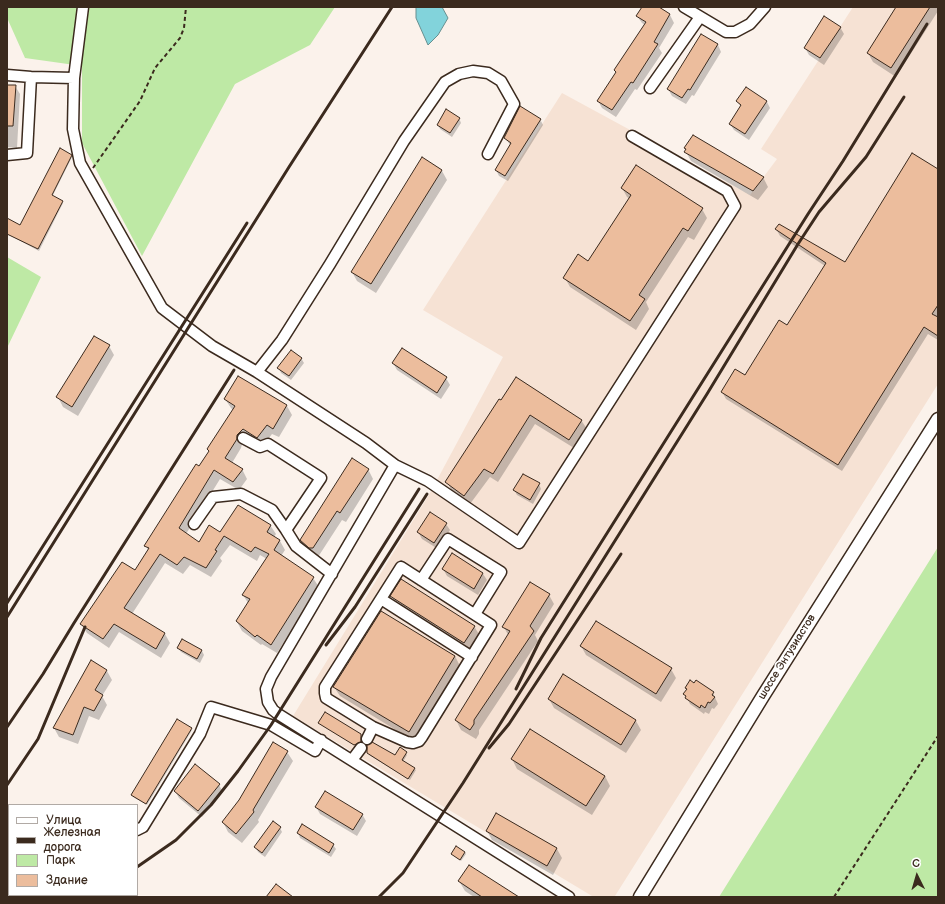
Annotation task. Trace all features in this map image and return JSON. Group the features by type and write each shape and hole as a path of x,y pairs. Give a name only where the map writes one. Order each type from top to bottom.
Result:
{"main road":[{"name":"шоссе Энтузиастов","path":"640,897 763,696 938,419"}],"street":[{"path":"83,7 74,78 73,129 80,163 162,308 212,346 257,372 366,443 395,465 428,481 519,543 735,206 727,191 632,136"},
{"path":"684,7 726,32 735,32 750,24 765,7"},
{"path":"650,88 700,17"},
{"path":"257,372 282,340 404,141 445,82 459,74 473,72 488,73 501,81 514,104 488,154"},
{"path":"7,75 74,78"},
{"path":"7,155 28,153 31,77"},
{"path":"243,438 260,446 268,444 321,478 286,530"},
{"path":"395,465 271,677 266,689 268,702 273,710 440,817 569,897"},
{"path":"194,524 213,497 241,494 272,510 296,546 332,574"},
{"path":"421,580 448,539 501,572 475,614"},
{"path":"401,567 421,580 491,625 419,741 414,743 407,742 373,727 326,698 325,687 401,567"},
{"path":"381,599 472,657"},
{"path":"138,830 143,827 196,741 211,707 271,725 315,751 321,740"},
{"path":"367,739 373,727"},
{"path":"352,760 361,748"}],"path":[{"path":"88,176 140,101 155,68 180,38 184,28 186,7"},
{"path":"834,897 938,736"}],"shaded area":[{"path":"853,7 938,7 938,384 615,896 592,896 293,716 430,493 503,357 423,310 562,93 750,195 777,159 761,149"}],"green space":[{"path":"7,7 335,7 310,45 235,84 142,256 82,143 82,66 25,58 7,20"},
{"path":"7,257 41,277 7,348"},
{"path":"938,547 938,897 719,897"}],"water":[{"path":"416,7 442,7 448,18 438,35 428,45 416,18"}],"building":[{"path":"642,7 659,7 670,14 654,42 658,44 633,83 631,82 612,110 597,101 616,72 614,70 646,22 636,16"},
{"path":"896,7 930,7 891,68 867,53"},
{"path":"824,16 841,27 820,58 804,48"},
{"path":"701,34 718,44 690,90 688,89 682,98 667,89"},
{"path":"7,85 16,85 13,126 7,126"},
{"path":"746,87 767,101 745,134 729,124 741,105 736,101"},
{"path":"520,106 541,119 505,176 495,170 511,143 504,138"},
{"path":"446,109 460,118 450,133 437,125"},
{"path":"693,135 764,177 753,191 684,152 686,149 684,148"},
{"path":"60,148 72,155 52,195 63,201 38,249 7,234 7,218 20,225"},
{"path":"912,153 938,169 938,305 932,314 938,317 938,336 924,327 838,465 721,392 735,369 745,375 779,320 787,325 826,263 775,229 779,224 845,262"},
{"path":"422,157 442,170 371,284 351,272"},
{"path":"636,165 703,208 688,231 683,228 639,295 645,299 630,321 563,278 578,254 588,261 631,195 621,188"},
{"path":"94,336 110,345 72,407 56,397"},
{"path":"402,348 447,377 437,393 392,363"},
{"path":"291,350 302,358 289,376 277,368"},
{"path":"238,376 287,405 273,429 267,425 257,438 243,429 237,435 237,439 225,458 243,469 233,482 214,470 179,528 199,542 209,525 220,532 238,505 271,525 267,532 280,540 274,550 314,577 271,645 257,635 255,637 236,621 250,599 242,595 269,554 255,547 251,552 224,536 215,550 217,551 206,568 184,557 177,565 160,554 124,608 165,633 156,649 114,624 103,639 80,624 122,562 135,570 149,548 144,546 196,464 199,466 209,451 207,449 235,406 224,399"},
{"path":"516,377 582,420 569,440 530,415 493,474 484,469 464,496 445,482 499,399 501,400"},
{"path":"352,458 369,469 340,513 337,511 313,548 309,548 300,540"},
{"path":"523,474 540,483 530,500 513,490"},
{"path":"430,512 447,523 434,543 417,532"},
{"path":"452,553 483,573 474,589 442,569"},
{"path":"401,579 475,626 464,643 390,596"},
{"path":"530,582 550,594 530,626 534,631 474,720 474,724 470,730 455,720 510,631 502,627"},
{"path":"381,611 455,656 409,732 333,687"},
{"path":"596,621 672,668 656,694 580,646"},
{"path":"182,639 202,650 197,659 177,648"},
{"path":"91,660 107,670 95,690 103,695 94,711 84,707 73,735 53,728"},
{"path":"563,674 636,720 621,745 548,699"},
{"path":"690,680 694,683 696,680 714,692 712,695 715,697 710,703 708,702 705,708 701,705 700,708 685,698 686,696 683,694 687,689 685,688"},
{"path":"325,712 361,734 361,742 354,745 318,723"},
{"path":"177,719 192,728 146,804 131,795"},
{"path":"530,729 605,776 586,806 511,759"},
{"path":"273,742 288,751 253,810 254,812 236,834 222,822 239,800"},
{"path":"372,742 395,755 400,747 407,752 402,760 415,768 408,779 367,753 367,745"},
{"path":"195,764 220,784 198,811 174,791"},
{"path":"325,791 363,814 353,830 315,807"},
{"path":"496,813 557,848 547,866 486,831"},
{"path":"273,821 281,827 262,853 254,847"},
{"path":"302,824 334,844 329,853 297,833"},
{"path":"456,846 465,852 460,860 451,854"},
{"path":"469,865 519,897 482,897 458,881"},
{"path":"276,884 293,897 266,897"}],"railway":[{"path":"7,617 289,167 392,7"},
{"path":"516,689 541,638 808,214 843,161 927,24"},
{"path":"379,897 403,873 463,783 707,394 798,244 819,212 866,157 904,97"},
{"path":"7,603 247,223"},
{"path":"7,727 43,674 234,370"},
{"path":"138,866 176,840 211,805 238,771 271,725 419,489"},
{"path":"326,645 355,607 427,494"},
{"path":"489,748 509,724 621,554"},
{"path":"7,785 38,739 85,627"}]}
